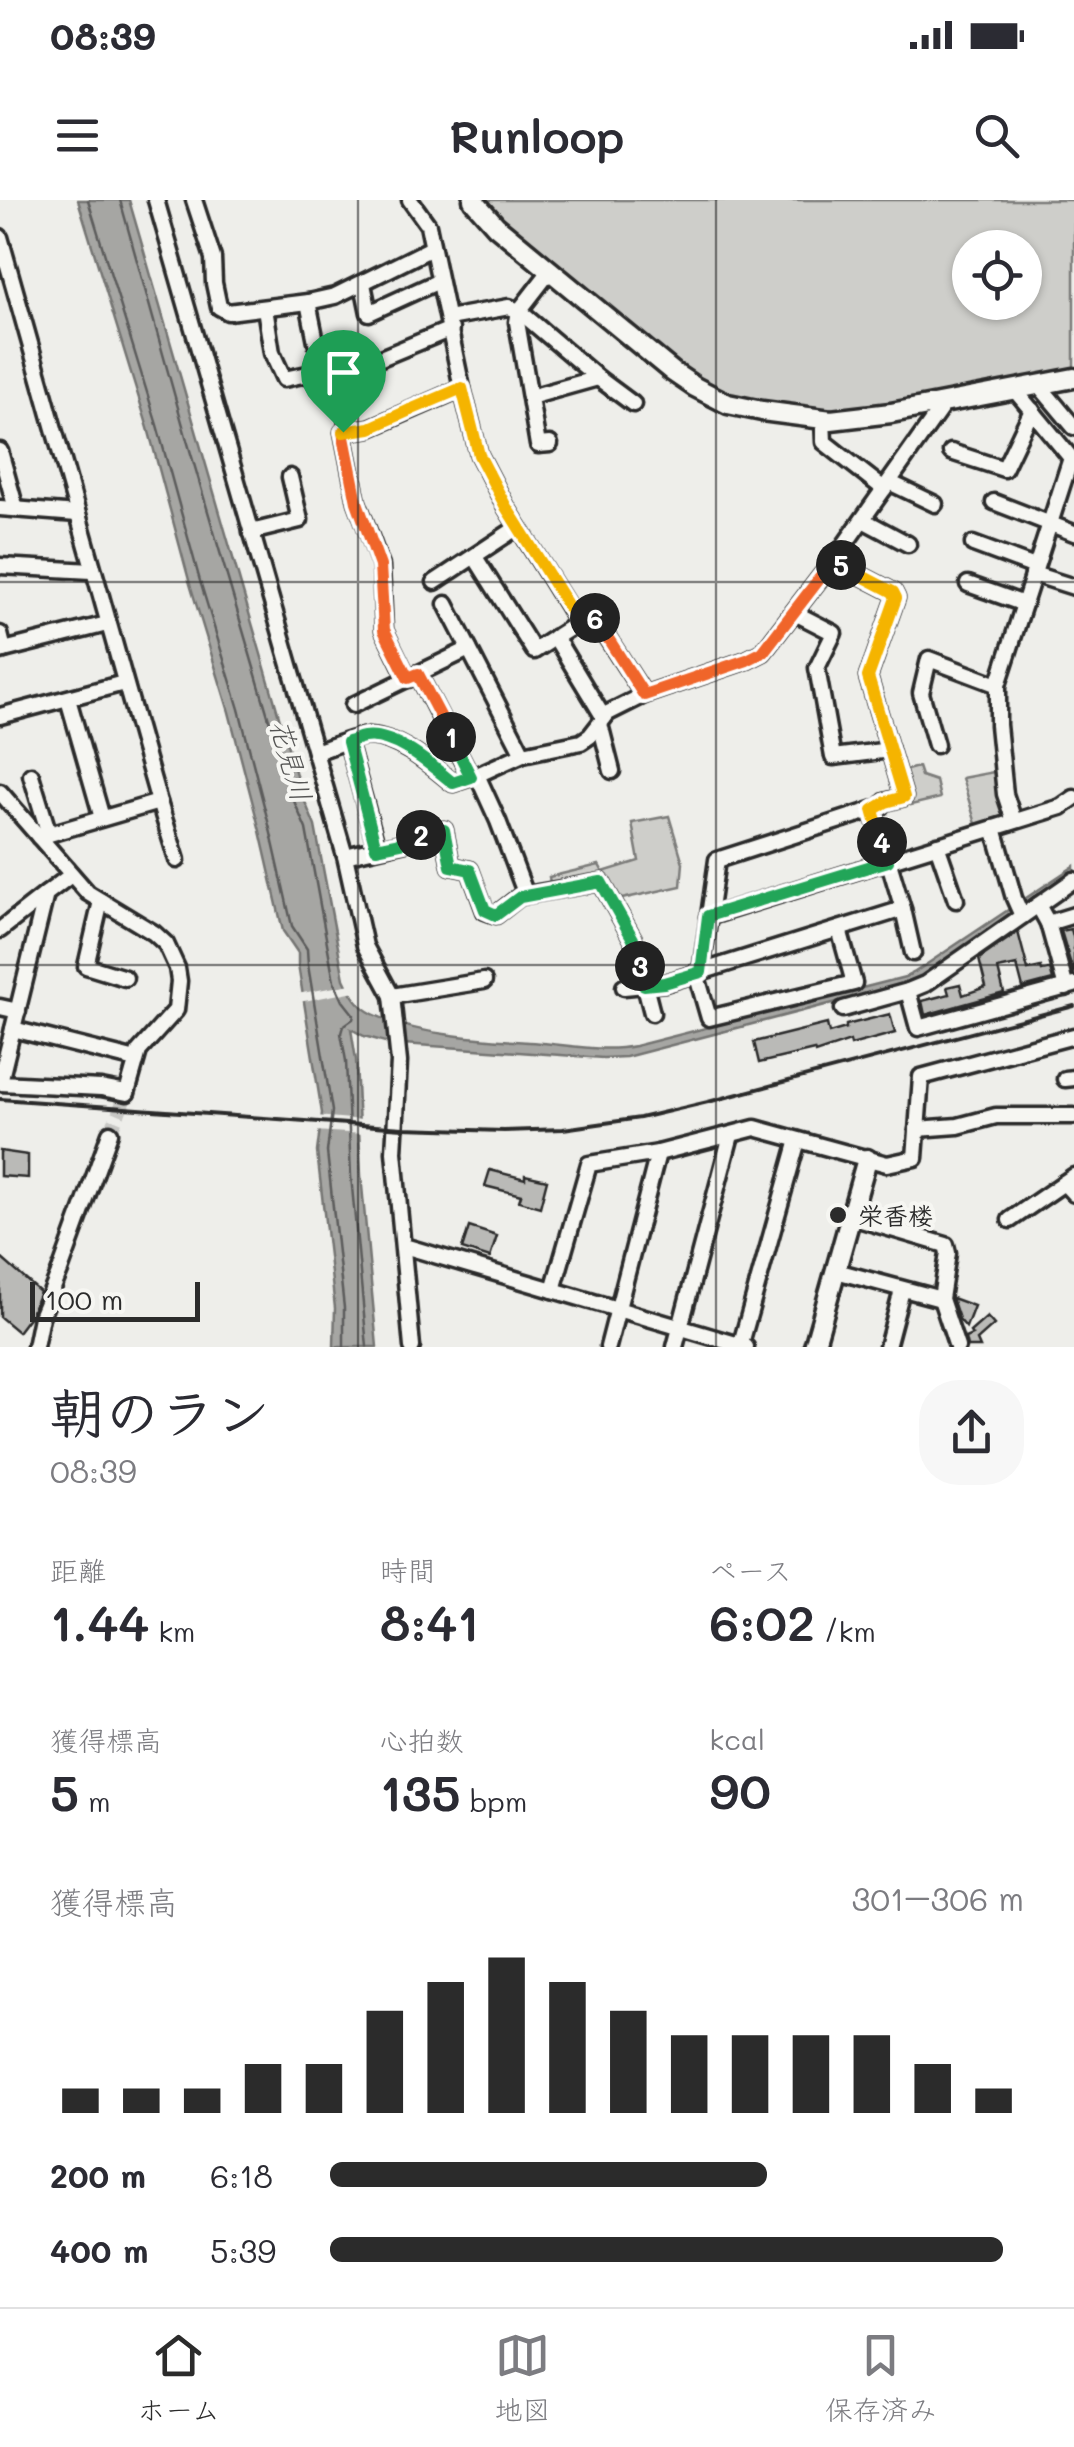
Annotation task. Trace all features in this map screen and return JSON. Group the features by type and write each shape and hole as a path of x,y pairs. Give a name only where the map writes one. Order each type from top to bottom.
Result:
{"street":[{"path":"156,200 345,856 366,946 392,996 398,1047 394,1152 412,1347"},
{"path":"194,200 213,258 219,307 228,312 335,296 432,248"},
{"path":"410,200 428,226 479,455 518,527 578,622"},
{"path":"473,200 496,226 673,372 728,404 831,420 892,413 1074,378"},
{"path":"0,237 4,267 177,860"},
{"path":"550,272 519,311 517,322 538,445 550,444"},
{"path":"363,284 370,313 440,282"},
{"path":"266,308 272,353 284,379 322,371 308,302"},
{"path":"370,362 449,324 510,307 633,404"},
{"path":"530,397 598,378"},
{"path":"1038,384 1074,427"},
{"path":"462,388 370,428 343,432 357,502 380,566 384,630 498,820 526,895"},
{"path":"1014,388 1071,458 998,685 1003,777 1014,821"},
{"path":"315,752 368,736 424,758 453,783 522,754 581,742 608,713 644,695 763,652 946,401"},
{"path":"346,405 347,430"},
{"path":"952,452 1004,469 1032,410"},
{"path":"823,419 824,442 887,485 935,504"},
{"path":"0,451 8,508 77,514"},
{"path":"251,532 300,520 290,477"},
{"path":"994,502 1074,533"},
{"path":"862,520 908,544"},
{"path":"436,582 518,527"},
{"path":"973,544 1074,587"},
{"path":"475,556 534,650 592,614 644,695"},
{"path":"833,561 893,592 896,598 868,677 904,797 716,860 698,972 709,1018 854,983 839,929"},
{"path":"0,566 92,571"},
{"path":"968,584 1024,604"},
{"path":"446,604 522,754"},
{"path":"795,613 834,632 817,668 834,757 890,750"},
{"path":"0,634 2,651 107,624"},
{"path":"555,637 602,721 612,770"},
{"path":"353,706 469,649"},
{"path":"936,745 921,693 929,659 998,685"},
{"path":"0,716 124,684"},
{"path":"68,699 102,818"},
{"path":"348,742 376,848"},
{"path":"31,776 44,836"},
{"path":"0,792 44,836 70,875 88,893 154,933 166,944 177,968 176,1010 139,1051 127,1092 0,1082 46,894"},
{"path":"708,916 1060,807 1074,798"},
{"path":"44,836 159,802"},
{"path":"873,810 913,953"},
{"path":"994,828 1019,909"},
{"path":"345,856 444,830 451,866 470,870 485,910 496,915 526,895 601,882 633,939 652,1013"},
{"path":"937,845 956,900"},
{"path":"0,930 70,875"},
{"path":"843,1010 925,984 1019,909 1038,905 1074,880"},
{"path":"102,901 86,966 125,978"},
{"path":"908,991 918,1028 1070,986 1038,905"},
{"path":"624,987 664,983 903,909"},
{"path":"1048,923 1074,916"},
{"path":"392,996 484,981"},
{"path":"0,1007 18,1011"},
{"path":"13,1030 136,1060"},
{"path":"553,1290 589,1164 658,1154 755,1128 887,1164 915,1158 922,1077 1074,1036"},
{"path":"917,1129 958,1126 996,1116 1074,1116"},
{"path":"34,1347 41,1317 110,1133"},
{"path":"675,1347 731,1135"},
{"path":"404,1246 742,1346 798,1140"},
{"path":"608,1347 658,1154"},
{"path":"814,1347 866,1159"},
{"path":"1010,1220 1071,1184"},
{"path":"851,1217 946,1245 941,1299 957,1347"},
{"path":"836,1271 941,1299"},
{"path":"887,1347 902,1290"}],"shaded area":[{"path":"481,200 1074,200 1074,371 891,406 831,413 737,399 690,375 499,220"},
{"path":"918,767 921,776 936,781 940,798 911,805 903,771"},
{"path":"999,771 1008,814 977,827 962,778"},
{"path":"669,816 683,863 681,886 617,900 603,877 562,885 550,883 549,877 599,865 603,872 639,861 632,823"}],"water":[{"path":"78,200 129,200 301,792 315,826 344,979 367,1011 412,1028 456,1036 588,1048 635,1046 905,977 1074,866 1074,873 928,974 906,984 626,1057 389,1043 351,1029 377,1347 334,1347 335,1308 317,1152 322,1113 298,953 283,931 229,712"}],"pier":[{"path":"351,984 355,991 299,1002 297,994"},
{"path":"316,1116 363,1120 364,1134 314,1131"}],"building":[{"path":"1071,929 1074,940 1074,975 1061,931"},
{"path":"1018,932 1028,970 1050,969 1053,980 1023,988 1017,965 998,969 1004,993 925,1015 922,1001 949,994 947,987 960,984 963,995 986,987 979,959"},
{"path":"890,1014 895,1033 759,1063 754,1042 827,1024 829,1033"},
{"path":"0,1151 28,1155 28,1178 0,1176"},
{"path":"490,1170 547,1180 540,1207 519,1201 521,1195 485,1186"},
{"path":"469,1227 497,1236 490,1258 462,1249"},
{"path":"0,1257 40,1292 18,1332 0,1317"},
{"path":"952,1298 974,1306 966,1327 959,1319"},
{"path":"987,1317 994,1325 977,1340 980,1347 967,1347 965,1338"}],"tunnel":[{"path":"110,1133 127,1093"}],"railway":[{"path":"0,1099 403,1128 563,1129 640,1118 708,1102 1074,1006"}],"place":[{"name":"栄香楼","path":"838,1215"}],"route":[{"path":"462,388 479,455 506,507 578,622 592,614 644,695 763,652 833,561 893,592 896,598 868,677 904,797 873,810 888,861 708,916 701,972 644,985 633,939 601,882 520,897 496,915 485,910 470,870 451,866 444,830 376,848 348,742 368,736 380,739 424,758 453,783 471,777 418,674 408,678 384,630 380,566 357,502 343,432 370,428 462,388"}],"water label":[{"name":"花見川","path":"292,760"}]}
